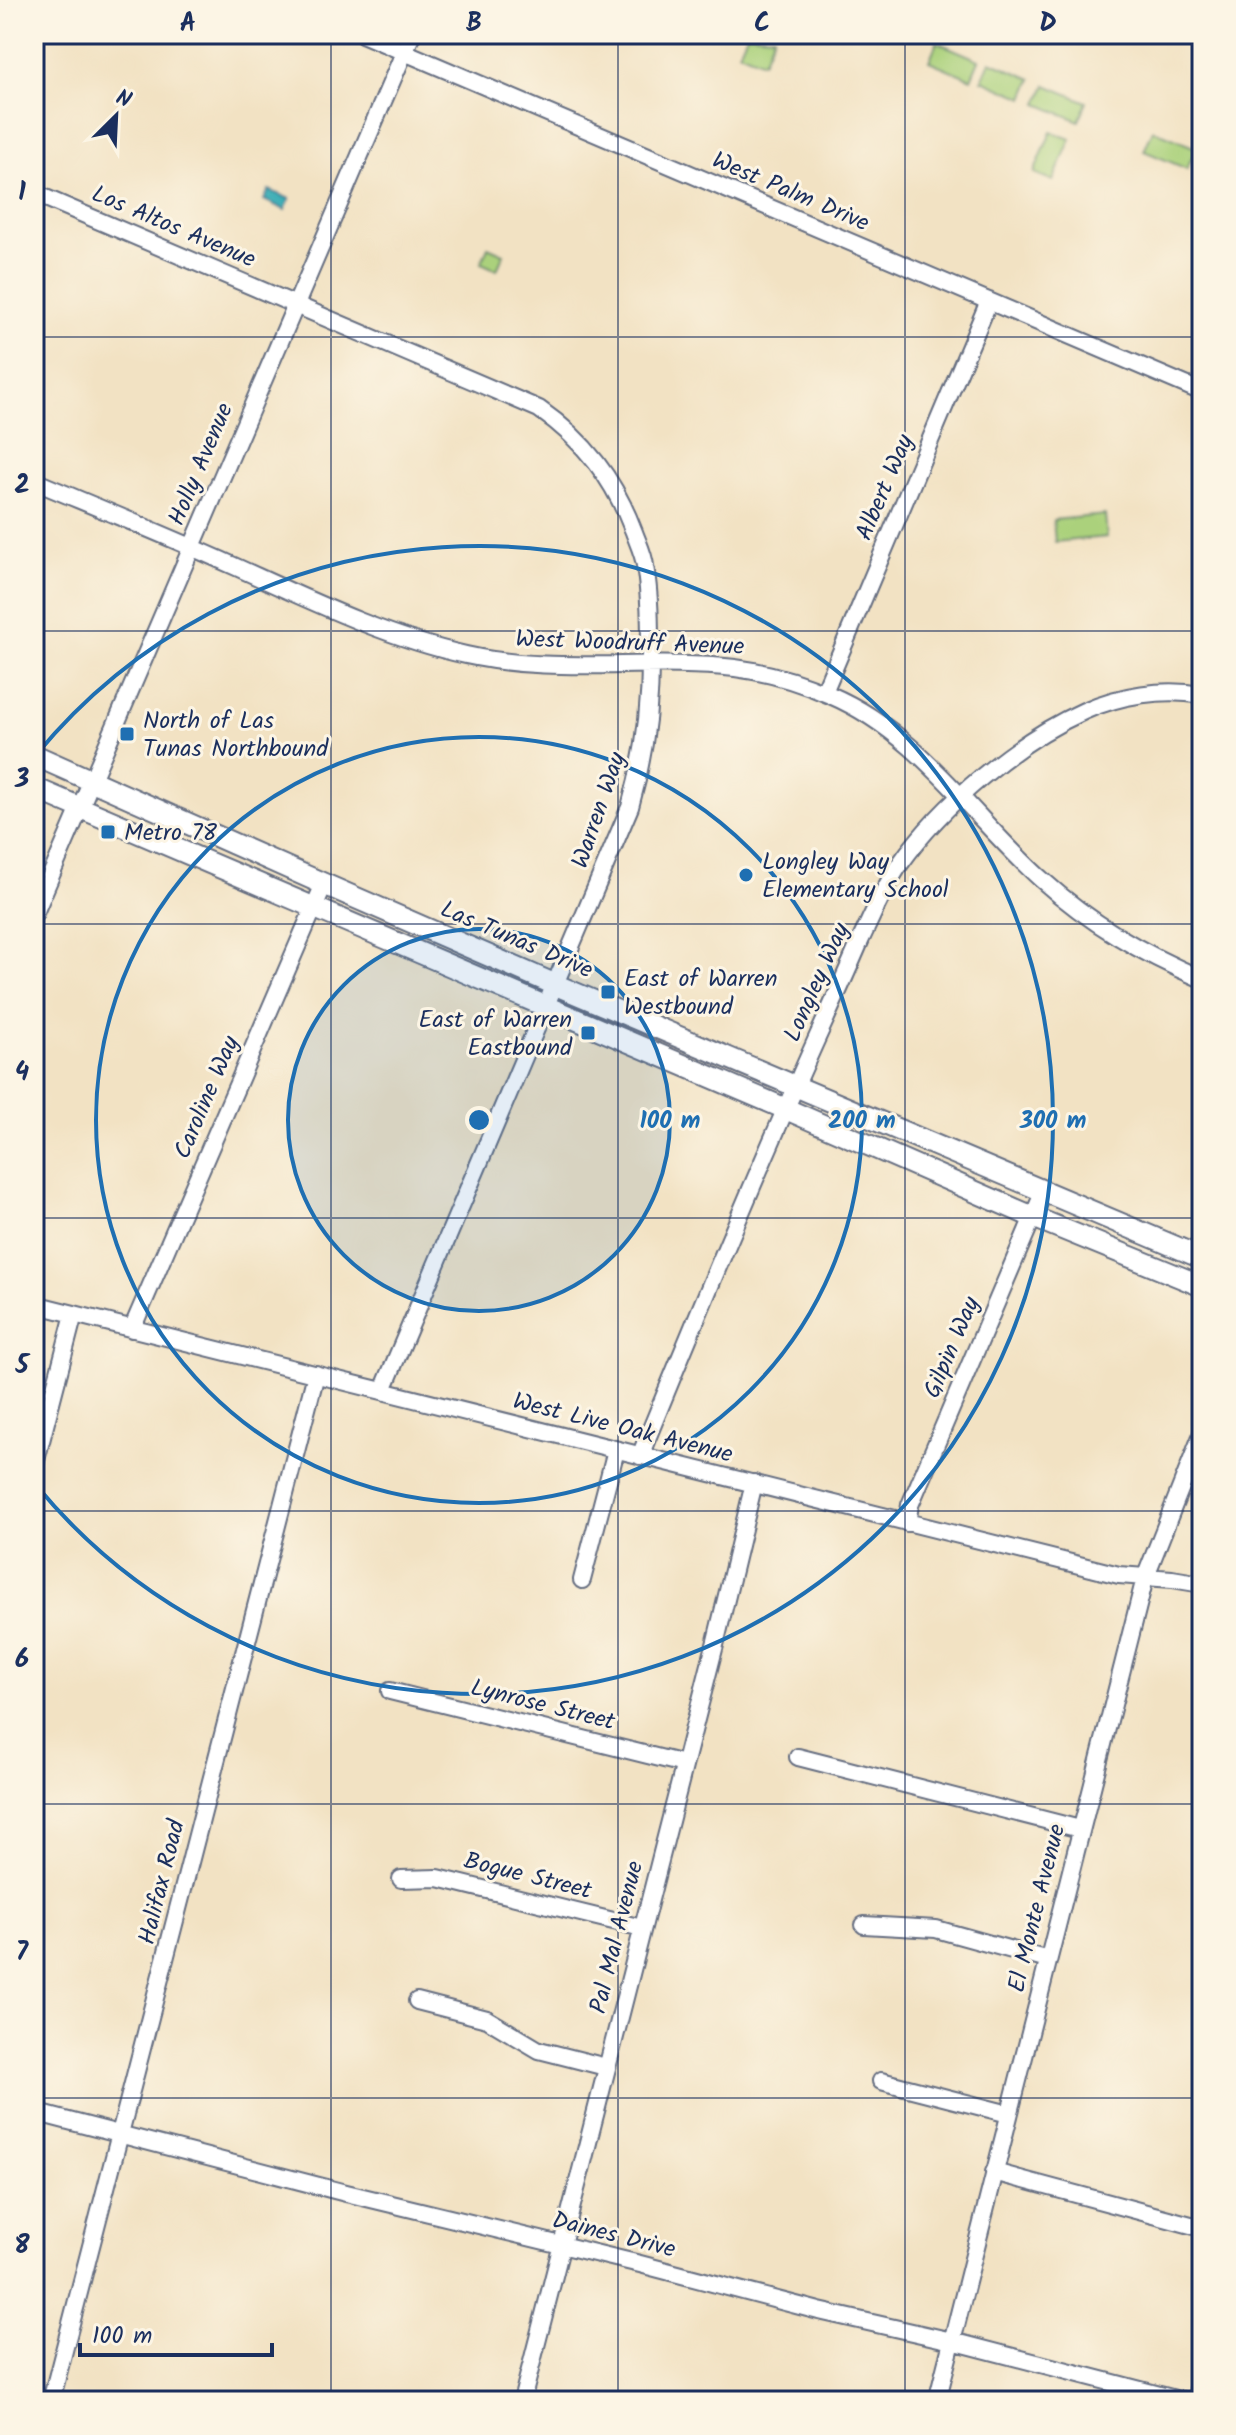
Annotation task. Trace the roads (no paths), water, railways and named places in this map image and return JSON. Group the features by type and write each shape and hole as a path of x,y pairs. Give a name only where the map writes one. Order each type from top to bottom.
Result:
{"main road":[{"name":"Las Tunas Drive","path":"34,755 556,985 1202,1258"},
{"path":"34,788 1033,1217 1202,1286"}],"street":[{"name":"West Palm Drive","path":"362,34 1202,392"},
{"name":"Holly Avenue","path":"34,915 412,34"},
{"name":"Los Altos Avenue","path":"34,193 295,304"},
{"name":"Albert Way","path":"824,692 989,301"},
{"name":"Warren Way","path":"295,304 527,403 561,424 580,443 616,490 645,563 650,612 649,713 640,772 616,841 383,1390"},
{"name":"West Woodruff Avenue","path":"34,481 348,617 435,647 492,660 550,666 733,668 763,673 850,703 893,731 918,752 1039,877 1078,909 1132,946 1202,979"},
{"name":"Longley Way","path":"640,1456 796,1086 880,899 900,864 959,796 1046,731 1085,710 1121,698 1156,693 1202,695"},
{"name":"Caroline Way","path":"132,1329 324,884"},
{"name":"Gilpin Way","path":"907,1523 910,1505 1044,1191"},
{"name":"West Live Oak Avenue","path":"34,1304 1119,1575 1202,1584"},
{"path":"34,1468 74,1314"},
{"name":"Halifax Road","path":"51,2401 316,1374"},
{"name":"El Monte Avenue","path":"937,2401 1145,1578 1202,1434"},
{"path":"582,1580 616,1450"},
{"name":"Pal Mal Avenue","path":"522,2401 754,1483"},
{"name":"Lynrose Street","path":"390,1691 684,1764"},
{"path":"798,1757 1080,1829"},
{"name":"Bogue Street","path":"401,1879 438,1878 642,1928"},
{"path":"864,1925 936,1929 1048,1960"},
{"path":"417,2001 487,2019 539,2050 606,2067"},
{"path":"881,2081 1009,2114"},
{"name":"Daines Drive","path":"34,2112 342,2192 561,2244 836,2316 952,2341 1183,2401"},
{"path":"994,2172 1202,2228"},
{"path":"1195,2401 1202,2375"}],"water":[{"path":"269,190 290,199 285,210 264,200"}],"place":[{"name":"North of Las Tunas Northbound","path":"127,734"},
{"name":"Metro 78","path":"108,832"},
{"name":"Longley Way Elementary School","path":"746,875"},
{"name":"East of Warren Westbound","path":"608,992"},
{"name":"East of Warren Eastbound","path":"588,1033"}]}
